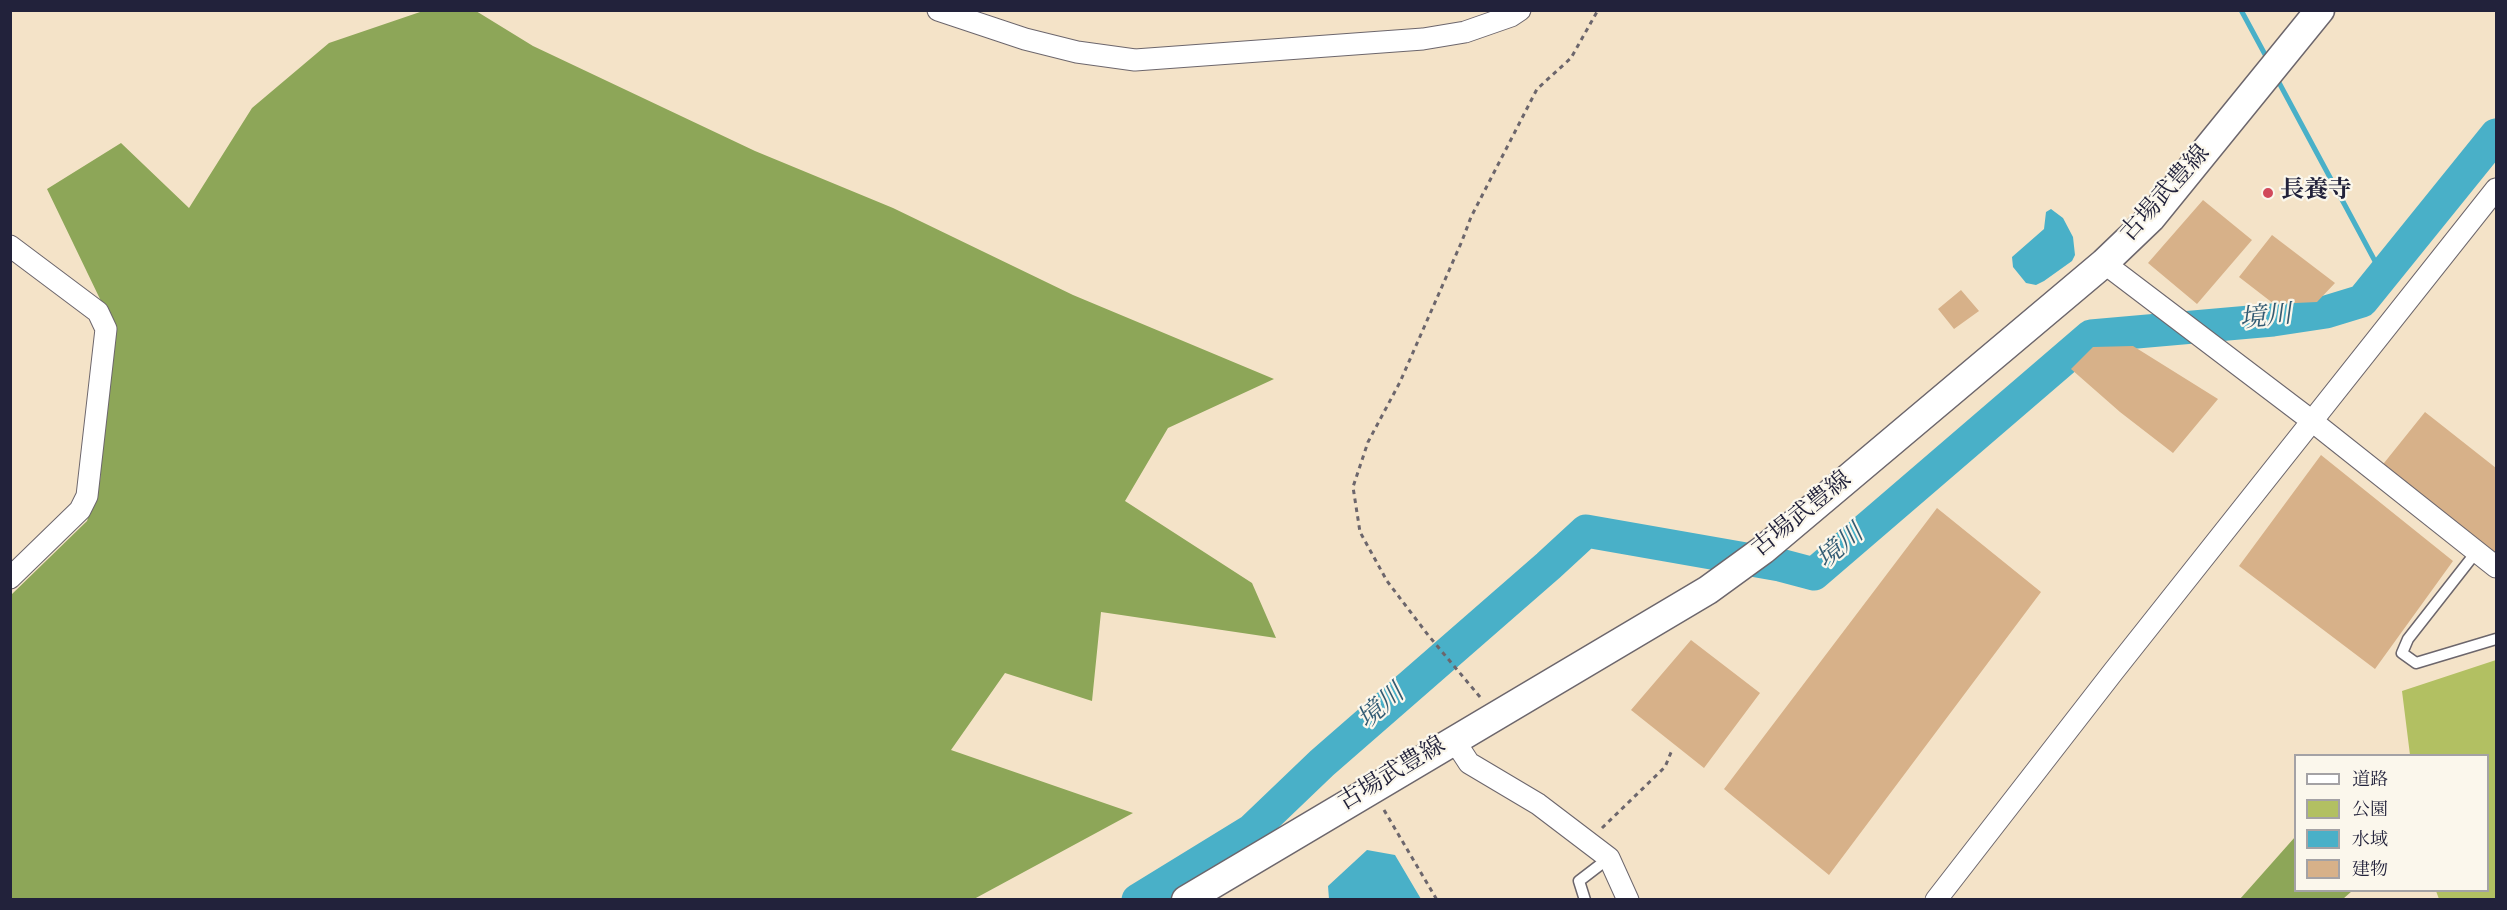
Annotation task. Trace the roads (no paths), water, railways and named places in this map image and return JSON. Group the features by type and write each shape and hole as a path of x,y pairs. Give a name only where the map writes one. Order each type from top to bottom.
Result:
{"main road":[{"name":"古場武豊線","path":"1186,900 1708,590 1763,550 2104,263 2151,218 2320,10"}],"street":[{"path":"938,10 1025,39 1077,52 1134,60 1423,39 1465,32 1521,10"},
{"path":"1936,900 2496,189"},
{"path":"10,246 98,312 106,329 87,496 80,510 10,578"},
{"path":"2104,263 2312,421 2496,567"},
{"path":"1454,740 1469,763 1538,804 1609,858 1628,900"}],"lane":[{"path":"2477,551 2408,639 2402,653 2416,663 2496,639"},
{"path":"1585,900 1579,881 1609,858"}],"water":[{"path":"2051,209 2063,218 2073,237 2075,255 2072,261 2044,281 2036,285 2026,283 2013,267 2012,257 2044,229 2046,212"},
{"path":"1367,850 1395,855 1421,899 1329,899 1328,886"}],"waterway":[{"path":"2241,10 2268,60"},
{"path":"2276,77 2383,276"},
{"name":"境川","path":"1138,900 1252,830 1322,763 1586,531 1780,565 1814,574 2091,336 2273,320 2326,312 2362,301 2496,135"}],"place":[{"name":"長養寺","path":"2268,193"}]}
